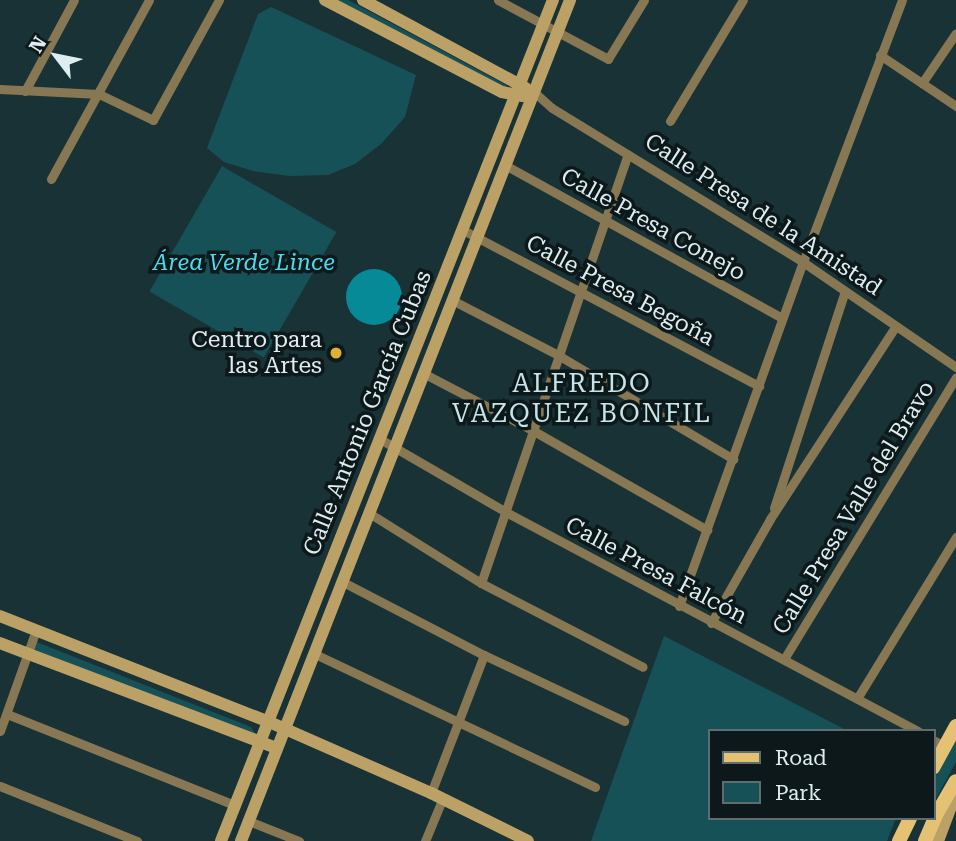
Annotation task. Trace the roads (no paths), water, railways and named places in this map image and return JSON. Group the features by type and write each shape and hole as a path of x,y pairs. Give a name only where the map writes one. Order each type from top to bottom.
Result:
{"main road":[{"path":"939,743 956,726"},
{"path":"935,817 956,781"},
{"path":"899,841 910,820"},
{"path":"908,841 911,820"},
{"path":"925,841 934,820"}],"street":[{"path":"25,91 74,0"},
{"path":"51,179 149,0"},
{"path":"0,89 99,94 153,120 219,0"},
{"path":"326,0 502,92 525,92"},
{"path":"363,0 525,92"},
{"path":"498,0 608,59 644,0"},
{"name":"Calle Antonio García Cubas","path":"241,841 505,165 553,0"},
{"name":"Calle Antonio García Cubas","path":"220,841 463,230 570,0"},
{"path":"670,121 743,0"},
{"path":"679,606 782,318 902,0"},
{"path":"922,83 956,33"},
{"path":"880,55 956,106"},
{"name":"Calle Presa de la Amistad","path":"525,92 803,262 956,367"},
{"path":"481,583 628,154"},
{"name":"Calle Presa Conejo","path":"505,165 782,318"},
{"name":"Calle Presa Begoña","path":"463,230 759,386"},
{"path":"770,519 845,291"},
{"path":"452,300 558,355 733,459"},
{"path":"711,623 770,519 896,326"},
{"path":"423,373 532,430 706,530"},
{"name":"Calle Presa Valle del Bravo","path":"784,659 956,377"},
{"name":"Calle Presa Falcón","path":"380,439 504,511 679,606 858,697 914,729"},
{"path":"369,513 481,583 643,667"},
{"path":"858,697 956,537"},
{"path":"343,582 484,655 624,721"},
{"path":"0,616 267,721 528,841"},
{"path":"0,731 36,629"},
{"path":"0,643 277,748"},
{"path":"314,654 595,787"},
{"path":"425,841 459,722 484,655"},
{"path":"6,714 234,804"},
{"path":"0,786 137,841"},
{"path":"937,841 956,793"},
{"path":"249,821 299,841"}],"place":[{"name":"Centro para las Artes","path":"336,353"}],"district":[{"name":"ALFREDO VAZQUEZ BONFIL","path":"582,399"}],"park label":[{"name":"Área Verde Lince","path":"244,263"}]}
